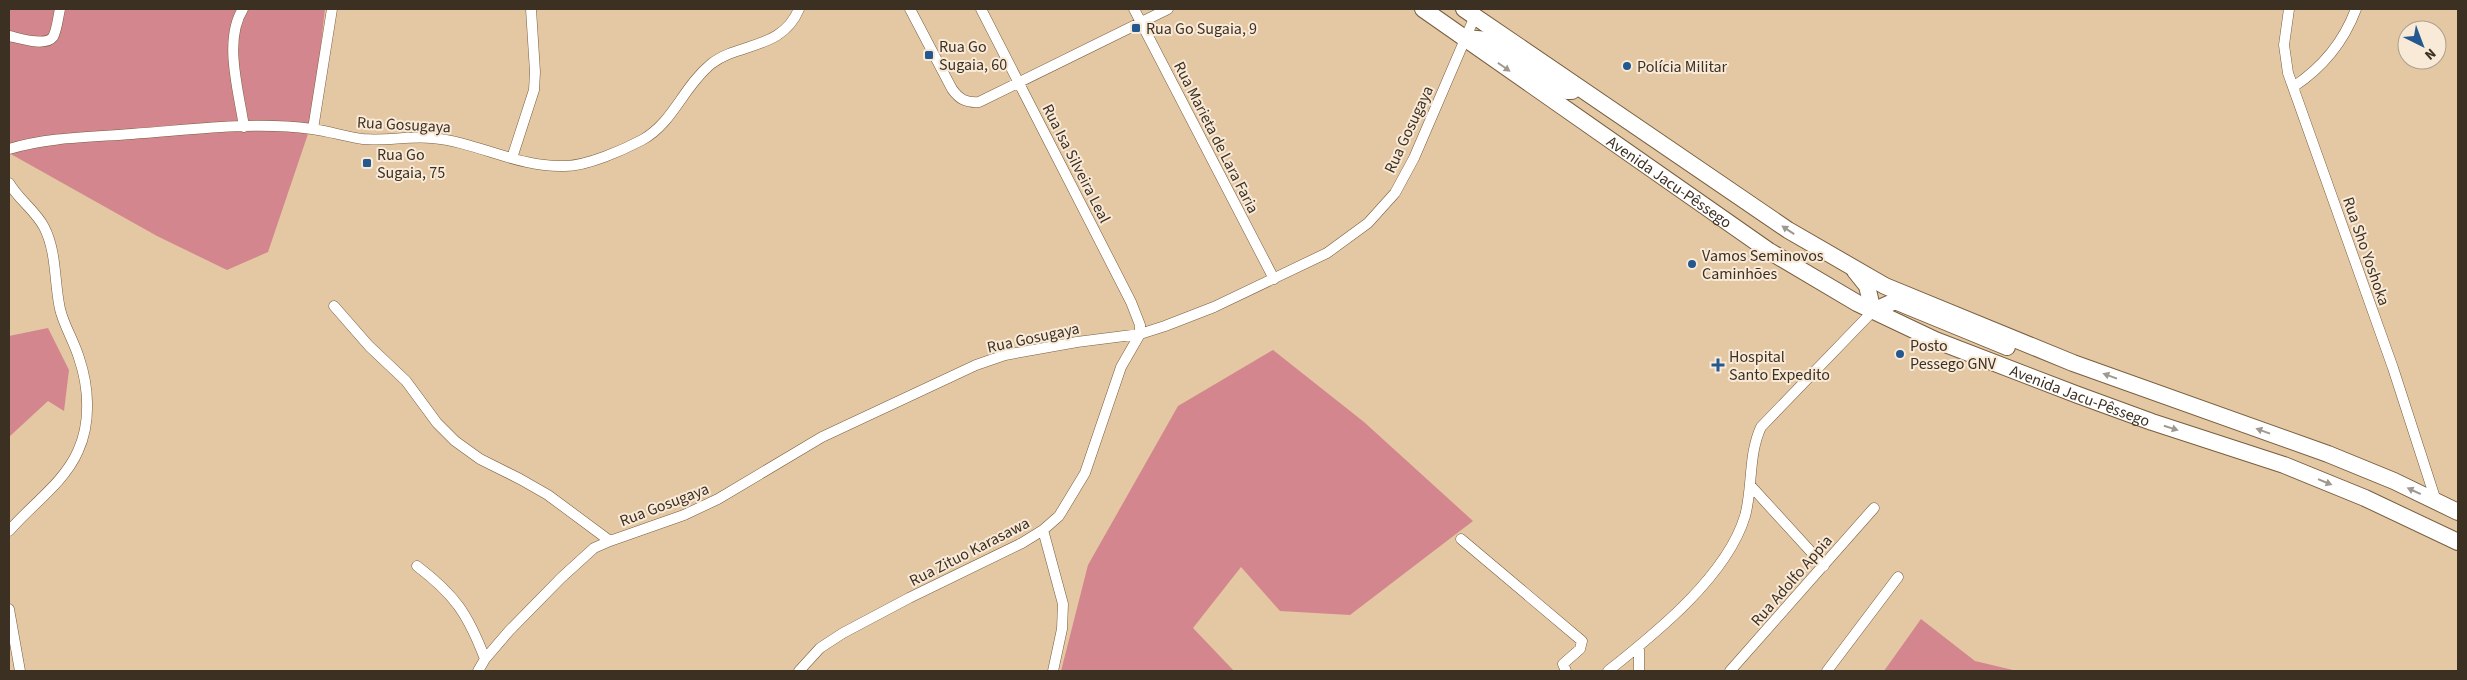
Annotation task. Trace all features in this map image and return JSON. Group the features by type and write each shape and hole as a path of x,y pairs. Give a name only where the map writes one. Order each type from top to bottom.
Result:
{"highway":[{"name":"Avenida Jacu-Pêssego","path":"1423,9 1741,232 1809,276 1873,311 1897,323 2118,410 2284,465 2365,498 2458,542"},
{"path":"1436,9 1454,21 1462,16 1458,9"},
{"name":"Avenida Jacu-Pêssego","path":"1470,12 1788,230 1856,272 1885,286 2055,355 2328,454 2458,512"},
{"path":"1465,38 1488,40 1567,91 1587,91"},
{"path":"1741,232 1760,234 1850,289 1858,287 1856,272"},
{"path":"1856,272 1867,286 1873,311 1895,301 2001,345 2033,356 2055,355"},
{"path":"1897,323 1896,313 1902,310 1982,343 2001,345"}],"street":[{"path":"9,36 43,41 50,40 54,34 60,9"},
{"path":"243,9 233,31 233,48 244,127"},
{"path":"313,129 332,9"},
{"path":"512,158 534,90 535,72 531,9"},
{"name":"Rua Gosugaya","path":"9,149 34,143 244,127 313,129 363,139 419,137 448,139 547,166 567,166 596,159 642,140 657,130 669,117 687,87 712,63 776,36 791,22 799,9"},
{"path":"910,9 952,89 964,101 979,102 1168,9"},
{"name":"Rua Isa Silveira Leal","path":"981,9 1131,302 1140,325 1140,334"},
{"name":"Rua Marieta de Lara Faria","path":"1134,9 1274,279"},
{"name":"Rua Sho Yoshoka","path":"2289,9 2284,45 2285,60 2293,87 2394,368 2436,501"},
{"path":"2293,87 2313,72 2340,41 2356,9"},
{"name":"Rua Gosugaya","path":"478,671 485,659 580,560 594,548 684,516 718,499 822,437 976,365 1005,355 1140,334 1214,307 1327,252 1350,237 1368,223 1395,193 1414,158 1465,38 1470,12"},
{"path":"9,183 39,220 48,236 53,252 60,309 79,358 87,386 88,404 83,436 71,464 9,531"},
{"path":"334,306 369,346 396,371 437,423 455,441 480,460 520,479 548,496 610,541"},
{"path":"1608,671 1639,647 1683,608 1728,551 1742,525 1750,485 1754,444 1761,427 1873,311"},
{"name":"Rua Zituo Karasawa","path":"799,671 820,648 843,633 909,598 1022,544 1044,530 1059,516 1085,473 1121,367 1140,334"},
{"path":"1750,485 1824,566"},
{"name":"Rua Adolfo Appia","path":"1730,671 1874,508"},
{"path":"1044,530 1063,604 1062,629 1053,671"},
{"path":"1461,539 1582,641 1580,649 1563,664 1566,671"},
{"path":"417,566 454,597 477,638 485,659"},
{"path":"1827,671 1898,578"},
{"path":"9,609 20,671"},
{"path":"1639,647 1639,671"}],"shaded area":[{"path":"9,9 325,9 312,122 268,252 227,270 157,236 9,153"},
{"path":"48,328 69,370 64,411 48,401 9,437 9,336"},
{"path":"1273,350 1364,422 1473,521 1350,615 1280,611 1241,567 1193,628 1234,671 1061,671 1088,565 1178,406"},
{"path":"1921,619 1975,661 2017,671 1884,671"}],"place":[{"name":"Rua Go Sugaia, 9","path":"1136,28"},
{"name":"Rua Go Sugaia, 60","path":"929,55"},
{"name":"Polícia Militar","path":"1627,66"},
{"name":"Rua Go Sugaia, 75","path":"367,163"},
{"name":"Vamos Seminovos Caminhões","path":"1692,264"},
{"name":"Posto Pessego GNV","path":"1900,354"},
{"name":"Hospital Santo Expedito","path":"1718,365"}]}
